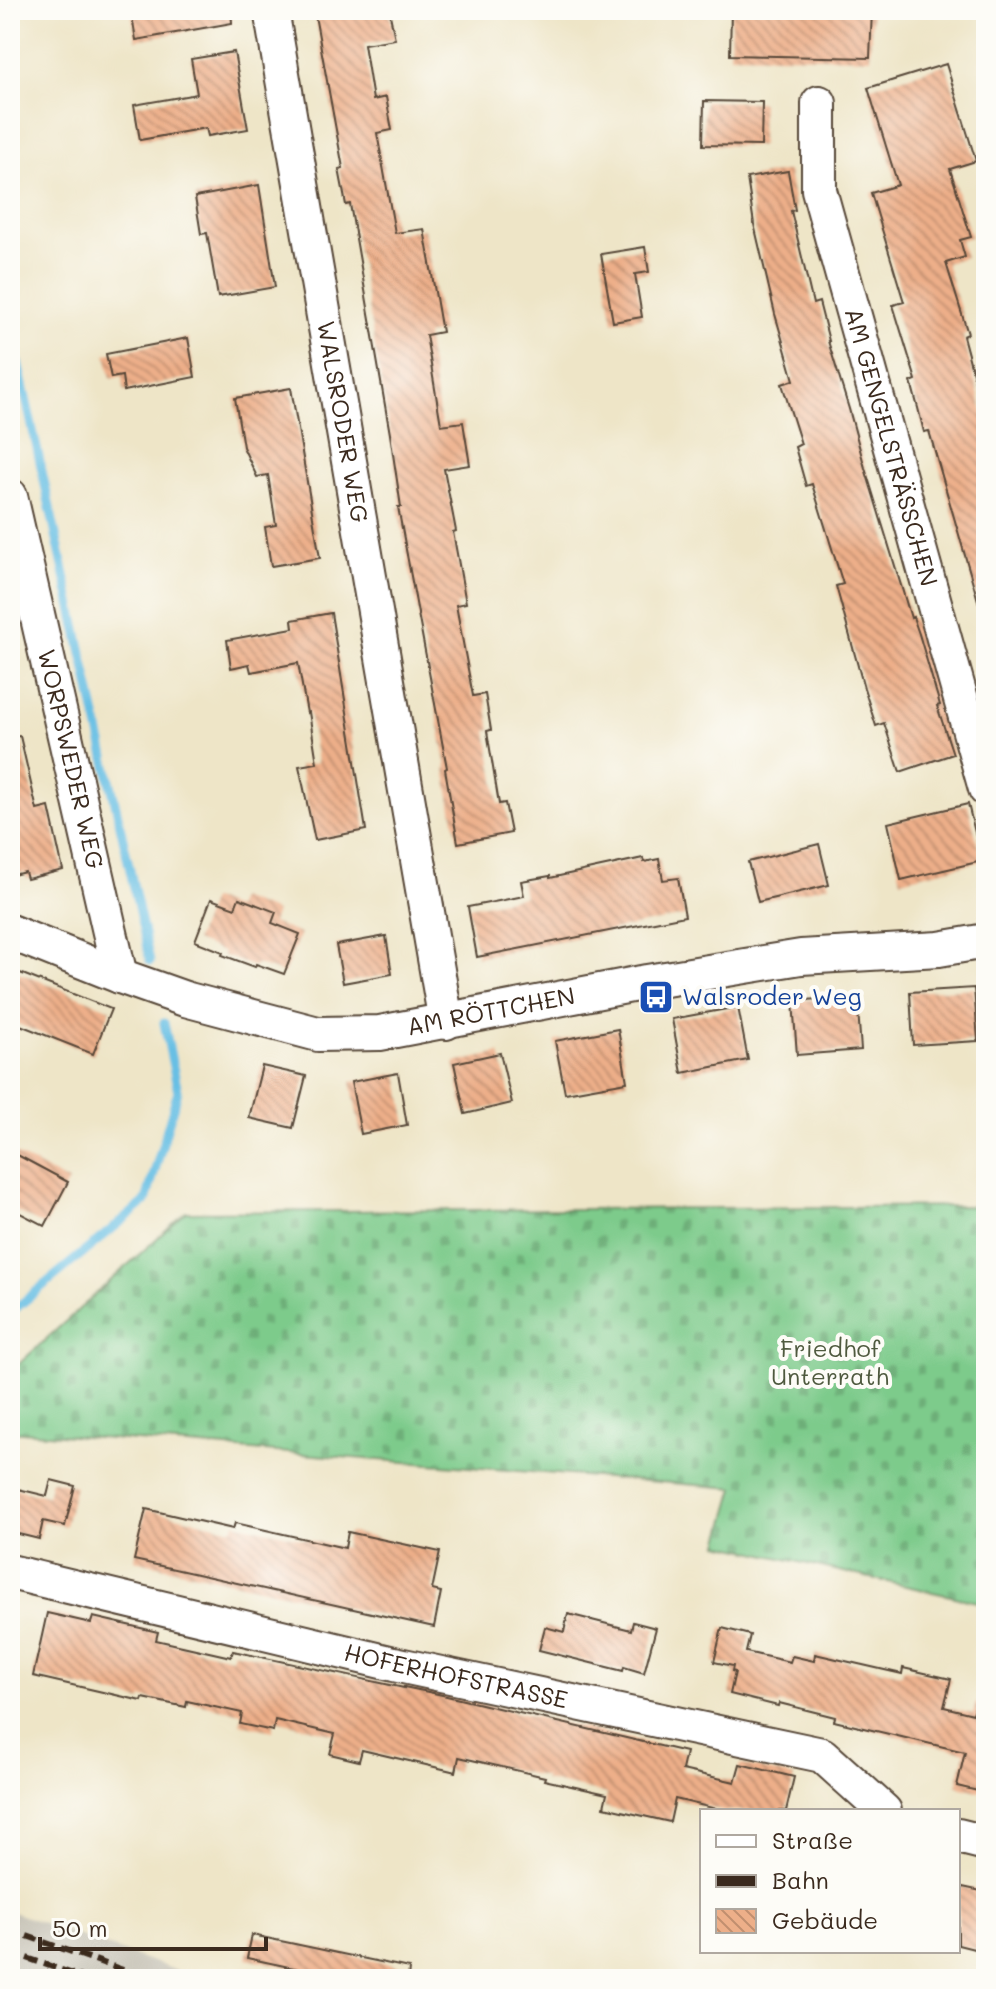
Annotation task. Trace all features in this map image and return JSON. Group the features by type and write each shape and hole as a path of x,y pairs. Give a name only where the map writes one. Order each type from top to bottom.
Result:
{"street":[{"name":"WALSRODER WEG","path":"271,10 446,1022"},
{"name":"AM GENGELSTRÄSSCHEN","path":"819,103 819,190 986,789"},
{"name":"WORPSWEDER WEG","path":"10,496 120,976"},
{"name":"AM RÖTTCHEN","path":"10,932 185,999 318,1034 380,1033 647,982 801,957 939,949 986,941"},
{"name":"HOFERHOFSTRASSE","path":"10,1572 394,1664 822,1755 882,1809"},
{"path":"960,1836 986,1843"}],"shaded area":[{"path":"10,1911 200,1979 10,1979"}],"green space":[{"name":"Friedhof Unterrath","path":"986,1206 986,1604 719,1544 735,1488 10,1431 10,1372 186,1212"}],"building":[{"path":"131,10 231,10 232,23 136,40"},
{"path":"314,10 389,10 395,39 364,44 373,100 386,97 392,130 377,133 395,233 424,229 442,332 426,335 441,425 463,422 470,465 444,469 466,603 456,605 473,696 485,694 491,730 487,731 499,804 505,803 511,833 458,843 398,507 401,507 390,434 350,204 346,205 339,169 343,168"},
{"path":"731,10 872,10 870,58 730,55"},
{"path":"234,52 248,129 208,136 206,128 140,140 134,105 197,94 191,59"},
{"path":"946,64 976,161 950,169 971,237 960,240 965,257 946,263 968,334 963,336 986,422 986,603 979,604 929,431 924,432 911,382 916,380 893,305 904,302 871,193 898,185 868,88"},
{"path":"704,101 762,102 761,146 703,145"},
{"path":"788,171 795,210 791,211 813,304 819,302 865,468 911,618 919,634 953,754 900,772 884,723 876,726 864,688 836,586 843,584 812,484 806,486 795,447 801,444 782,384 794,380 754,224 747,178"},
{"path":"259,185 275,287 218,297 207,233 201,234 195,197"},
{"path":"645,247 649,272 635,274 642,317 613,322 601,254"},
{"path":"188,338 195,377 124,391 122,376 111,378 106,354"},
{"path":"291,388 320,558 271,566 265,527 276,525 268,475 257,477 243,447 235,398"},
{"path":"331,613 366,830 315,840 299,766 317,763 298,663 251,672 249,664 231,668 227,640 293,628 292,620"},
{"path":"20,736 37,810 49,807 63,870 27,879 25,872 13,875 10,861 10,737"},
{"path":"968,804 982,861 901,880 888,823"},
{"path":"819,844 829,885 758,902 748,862"},
{"path":"643,858 644,862 659,859 663,880 678,878 685,916 477,957 468,907 524,896 521,881 550,878"},
{"path":"239,898 276,912 272,923 300,934 284,974 222,955 223,952 195,941 211,899 235,908"},
{"path":"386,936 392,974 343,983 336,945"},
{"path":"10,969 111,1009 93,1054 10,1021"},
{"path":"974,988 978,1041 913,1045 910,992"},
{"path":"857,996 861,1050 797,1055 793,1001"},
{"path":"738,1007 748,1060 682,1073 672,1019"},
{"path":"618,1029 627,1082 565,1093 555,1041"},
{"path":"500,1053 512,1103 465,1114 454,1063"},
{"path":"262,1066 306,1076 293,1128 249,1118"},
{"path":"398,1073 407,1125 361,1134 351,1082"},
{"path":"10,1151 68,1182 45,1226 10,1208"},
{"path":"51,1480 75,1486 65,1526 43,1521 39,1539 10,1532 10,1487 47,1496"},
{"path":"146,1509 233,1529 235,1523 345,1548 348,1532 440,1552 432,1590 441,1592 434,1627 134,1560"},
{"path":"47,1613 91,1623 93,1617 158,1632 156,1640 231,1657 233,1651 438,1694 686,1752 682,1770 735,1782 740,1764 794,1777 786,1809 717,1809 675,1799 670,1822 604,1807 607,1794 459,1757 456,1772 362,1750 359,1761 330,1754 335,1734 275,1720 273,1731 240,1724 242,1713 187,1701 186,1707 143,1698 142,1701 33,1676"},
{"path":"568,1614 631,1630 633,1622 656,1628 644,1673 624,1667 623,1671 539,1650 545,1627 564,1632"},
{"path":"722,1628 750,1635 746,1652 790,1662 792,1656 814,1661 815,1654 902,1674 903,1668 951,1679 944,1707 973,1714 976,1703 986,1704 986,1793 957,1786 965,1752 834,1721 835,1717 779,1703 778,1706 730,1694 735,1672 732,1671 733,1666 714,1662"},
{"path":"960,1886 986,1892 986,1952 960,1946"},
{"path":"252,1935 409,1968 408,1979 345,1979 247,1958"}],"waterway":[{"path":"10,326 150,961"},
{"path":"10,1313 146,1201 178,1091 164,1023"}],"railway":[{"path":"10,1930 148,1979"},
{"path":"10,1952 87,1979"}],"place":[{"name":"Walsroder Weg","path":"656,997"}]}
